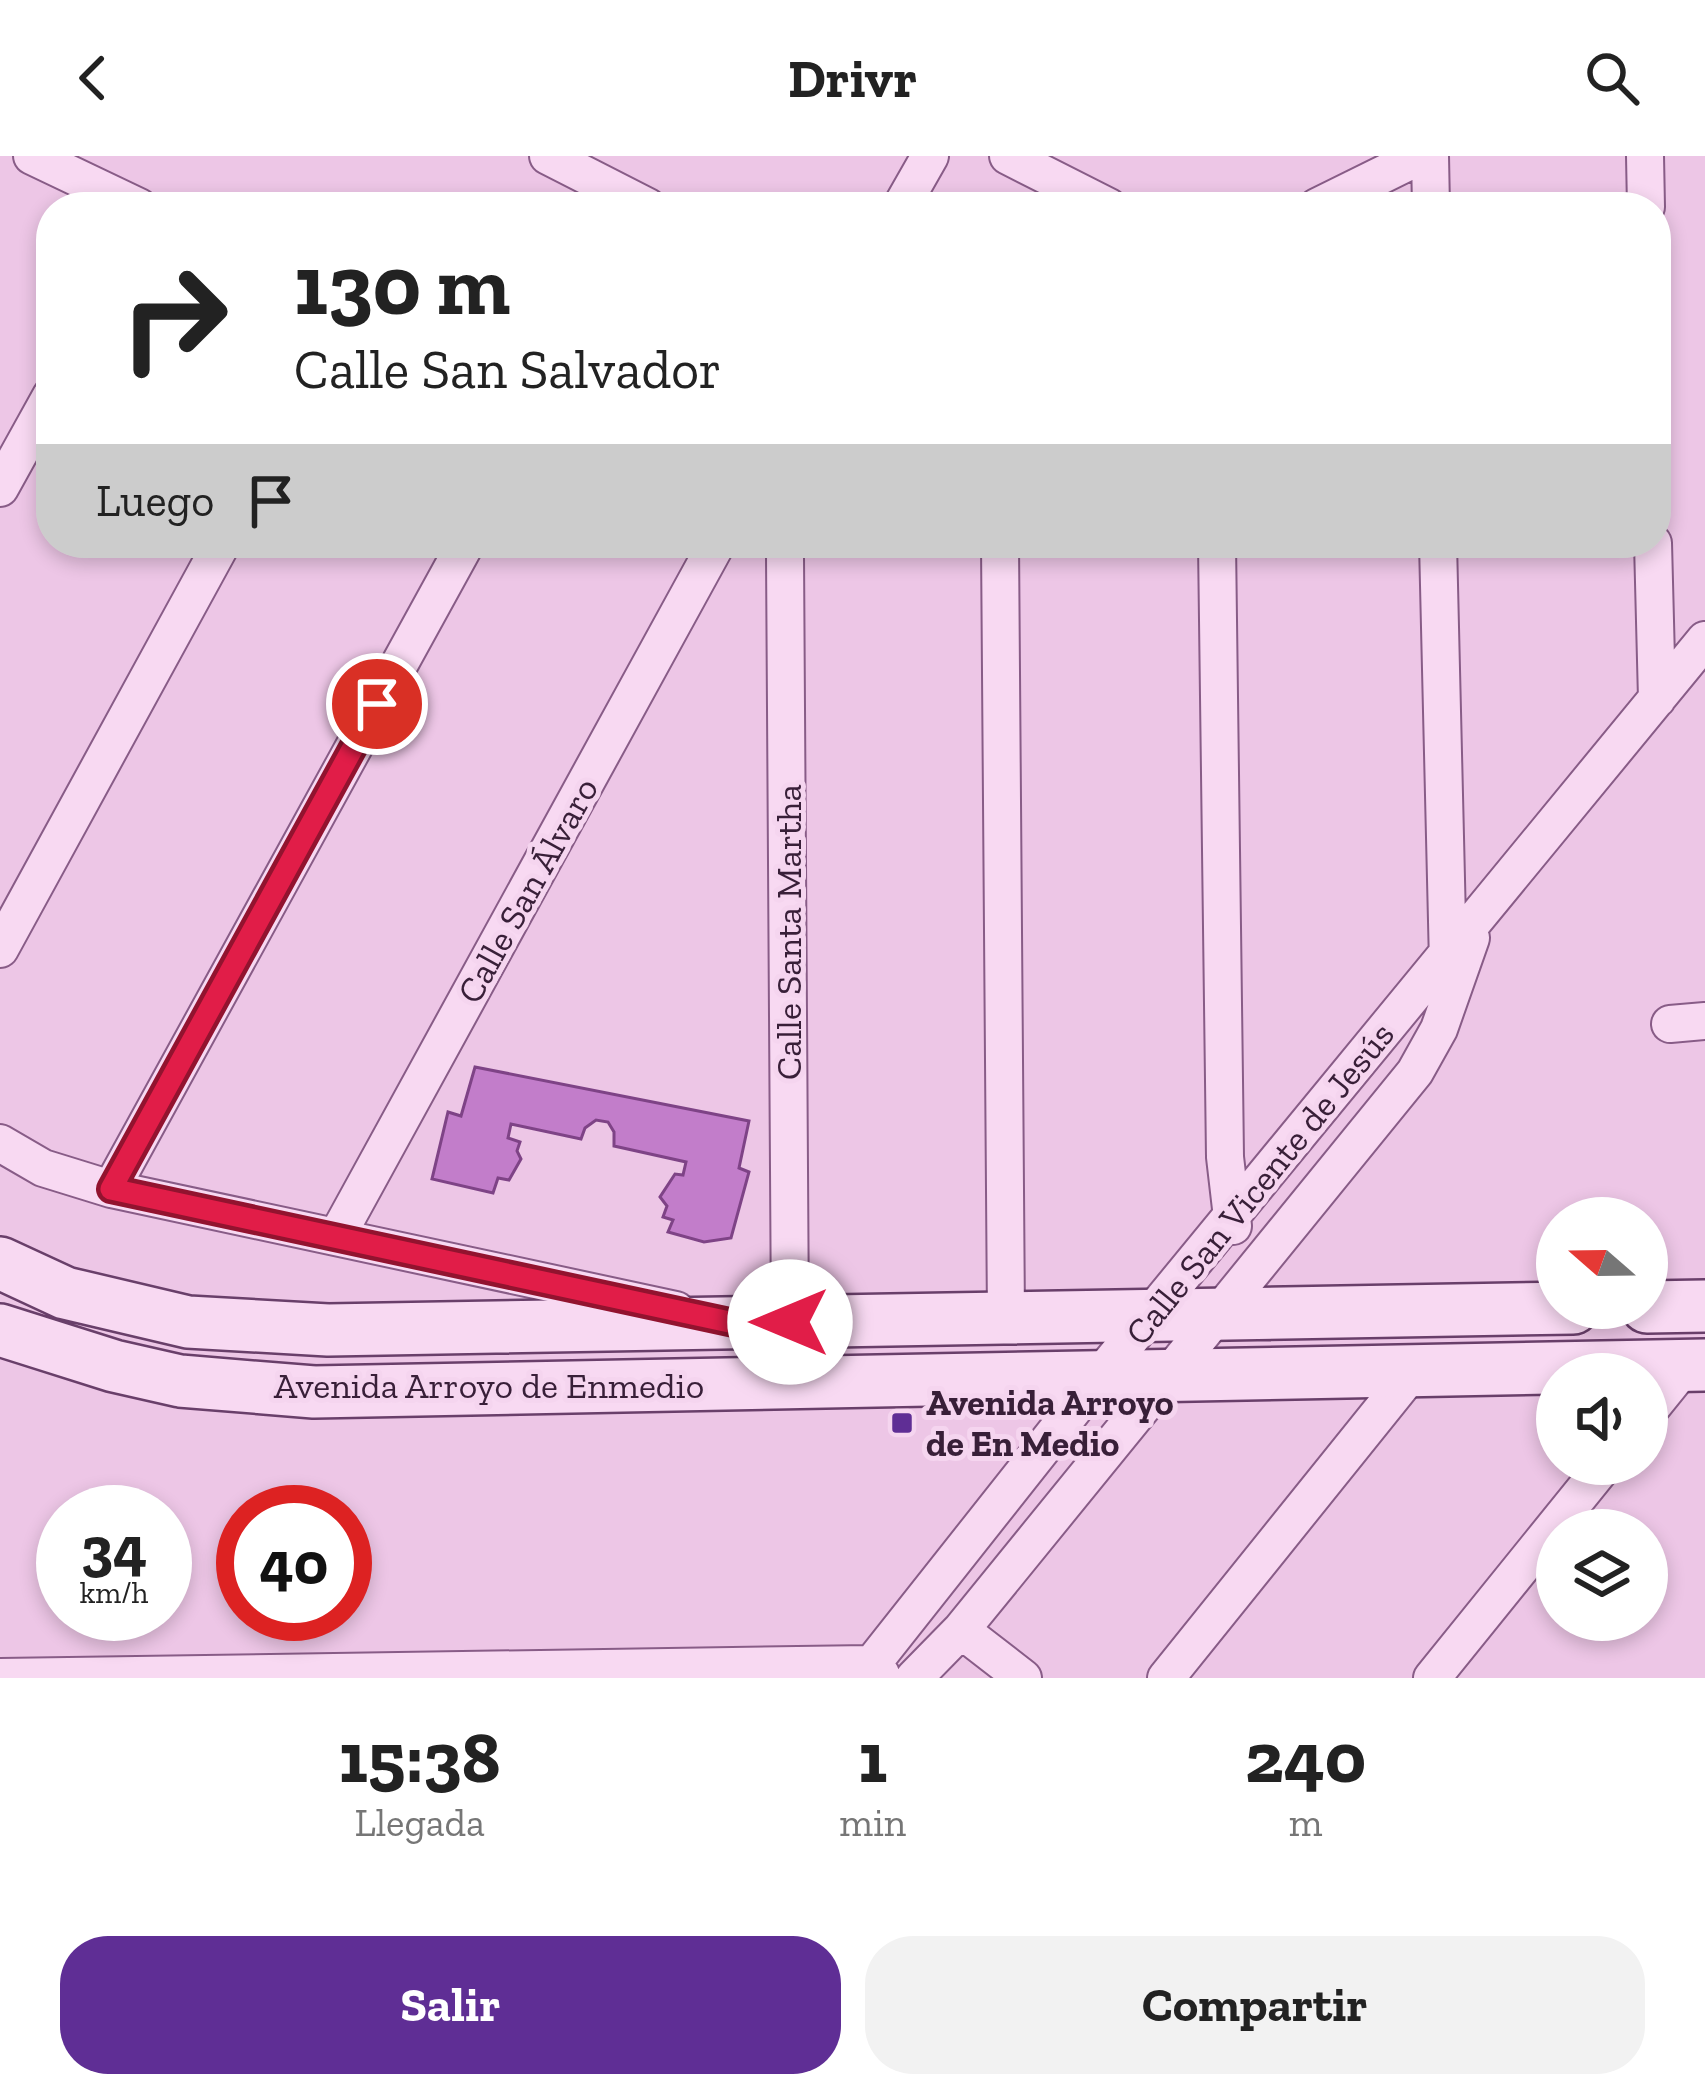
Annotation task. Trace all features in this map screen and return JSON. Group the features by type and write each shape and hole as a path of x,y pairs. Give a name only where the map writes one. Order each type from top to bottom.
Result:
{"street":[{"path":"32,156 108,192"},
{"path":"548,156 619,192"},
{"path":"910,192 930,156"},
{"path":"1008,156 1079,192"},
{"path":"1347,192 1420,156"},
{"path":"1430,156 1431,192"},
{"path":"1645,156 1646,192"},
{"path":"0,488 36,423"},
{"path":"0,949 214,558"},
{"path":"111,1189 458,558"},
{"name":"Calle San Álvaro","path":"337,1236 709,558"},
{"name":"Calle Santa Martha","path":"785,558 790,1322"},
{"path":"1000,558 1006,1318"},
{"path":"1217,558 1231,1299"},
{"path":"1438,558 1447,955 1452,997"},
{"path":"1653,558 1657,699"},
{"name":"Calle San Vicente de Jesús","path":"872,1673 1099,1377 1705,640"},
{"name":"Calle San Vicente de Jesús","path":"914,1678 961,1630 1171,1376 1415,1072 1452,997 1479,914"},
{"path":"0,1143 44,1168 111,1189 734,1323"},
{"name":"Avenida Arroyo de Enmedio","path":"0,1263 64,1294 188,1322 328,1330 1150,1316 1231,1299 1536,1307"},
{"path":"1668,1306 1705,1306"},
{"name":"Avenida Arroyo de Enmedio","path":"0,1330 180,1381 314,1392 1695,1366"},
{"path":"1668,1392 1695,1366"},
{"path":"1166,1678 1413,1371"},
{"path":"1432,1678 1588,1485"},
{"path":"961,1630 1023,1678"},
{"path":"0,1677 872,1673"}],"building":[{"path":"475,1067 749,1121 739,1168 749,1172 731,1238 704,1242 668,1232 673,1220 663,1217 667,1206 660,1197 675,1174 683,1175 686,1162 614,1146 608,1122 596,1120 585,1128 581,1139 511,1124 508,1138 520,1142 521,1159 509,1180 498,1178 493,1193 432,1179 448,1112 461,1116"}],"place":[{"name":"Avenida Arroyo de En Medio","path":"902,1423"}],"route":[{"path":"377,704 111,1189 734,1323 790,1322"}]}
